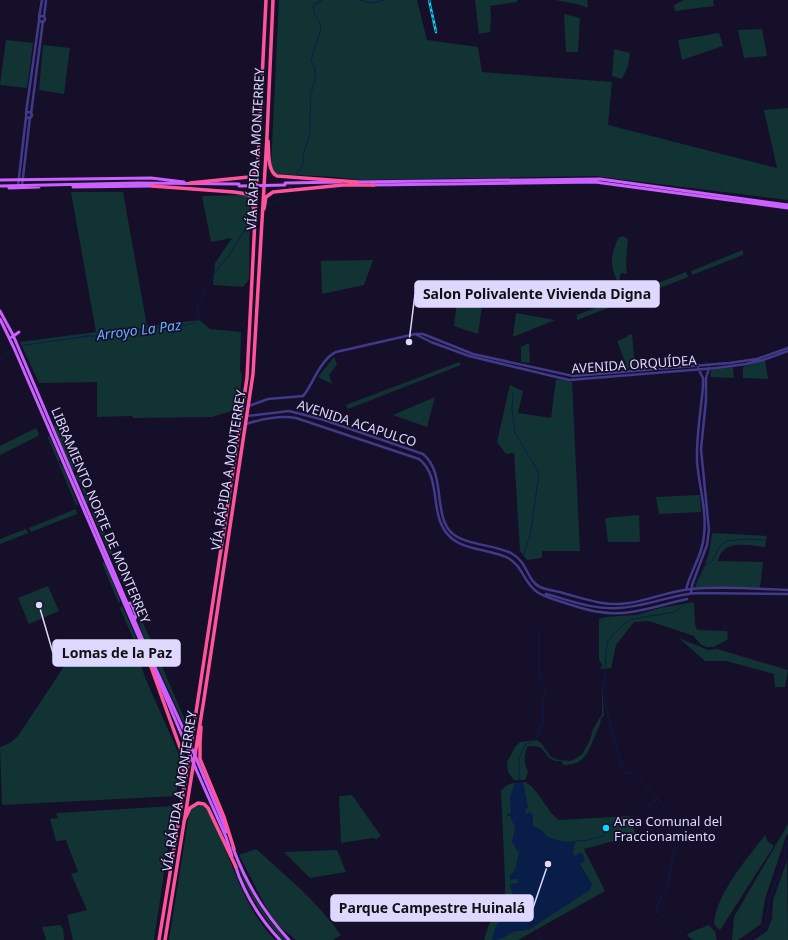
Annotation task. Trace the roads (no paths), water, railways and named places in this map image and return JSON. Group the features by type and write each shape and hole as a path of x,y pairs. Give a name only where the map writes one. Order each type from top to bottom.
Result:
{"highway":[{"path":"159,940 245,392 248,363 259,160 266,0"},
{"name":"VÍA RÁPIDA A MONTERREY","path":"165,940 194,764 249,406 254,355 267,136 273,0"},
{"path":"267,136 270,167 272,173 277,176 357,182"},
{"path":"190,183 250,177 259,160"},
{"path":"261,220 266,198 272,193 343,186 374,185"},
{"path":"152,186 230,191 247,194 250,196 252,201 255,221"},
{"path":"146,653 181,750 184,782"},
{"path":"204,699 200,759 224,817 234,849"},
{"path":"184,822 192,805 198,803 205,805 236,868"}],"main road":[{"path":"106,184 105,182 108,180 124,178"},
{"path":"0,180 156,178 174,182 190,183"},
{"path":"64,185 69,179"},
{"path":"0,187 114,187 357,182 602,183 788,206"},
{"path":"285,184 374,185 508,182"},
{"path":"19,187 166,183 239,185"},
{"path":"106,184 114,187"},
{"name":"LIBRAMIENTO NORTE DE MONTERREY","path":"0,311 15,335 15,341 126,604 187,737 251,890 272,921 289,940"},
{"path":"0,318 14,347 146,653 155,670 228,841 236,868 248,895 257,910 280,940"},
{"path":"3,324 15,335"},
{"path":"10,329 15,335 14,347"}],"street":[{"path":"19,187 18,179 42,0"},
{"path":"19,187 23,179 46,0"},
{"path":"39,19 43,16 44,20"},
{"path":"39,19 44,20"},
{"path":"33,63 38,64"},
{"path":"33,69 37,70"},
{"path":"26,115 30,112 31,116"},
{"path":"26,115 31,116"},
{"path":"23,148 27,149"},
{"path":"22,155 26,156"},
{"path":"436,182 440,184"},
{"name":"AVENIDA ORQUÍDEA","path":"249,406 268,399 303,396 329,357 339,351 415,334 423,334 473,354 567,376 698,368 755,362 788,350"},
{"path":"691,593 691,589 704,555 709,530 701,449 706,400 706,378 709,366"},
{"path":"686,594 686,590 700,554 705,534 698,463 698,434 703,386 698,368"},
{"name":"AVENIDA ACAPULCO","path":"247,416 290,411 297,412 423,454 430,461 435,472 445,521 452,534 512,554 522,561 531,578 540,587 590,601 610,604 628,603 691,589 718,588 788,590"},
{"path":"256,416 256,421"},
{"name":"AVENIDA ACAPULCO","path":"246,424 286,416 296,418 419,459 430,471 438,516 443,529 448,536 454,541 500,555 511,560 519,568 531,587 547,597 589,610 612,613 631,612 687,599"},
{"path":"546,594 602,608 618,608 640,605 691,593 788,594"}],"water":[{"path":"523,782 528,808 525,811 527,814 530,812 533,815 533,826 544,832 546,836 553,839 566,842 578,840 574,845 573,854 575,856 582,853 585,859 584,862 580,864 592,884 590,890 530,929 525,931 517,931 500,939 492,940 498,924 502,920 508,922 510,920 504,915 512,896 510,884 519,883 517,879 510,880 510,876 516,867 519,853 512,842 515,827 511,816 507,816 507,814 511,813 510,797 515,783"}],"waterway":[{"name":"Arroyo La Paz","path":"296,175 303,164 303,156 310,133 310,96 315,80 315,69 311,60 321,29 313,8 314,4 322,0"},
{"name":"Arroyo La Paz","path":"359,0 372,3 384,0"},
{"name":"Arroyo La Paz","path":"265,205 275,201 288,192"},
{"name":"Arroyo La Paz","path":"19,346 88,336 102,336 151,327 172,328 195,323 199,314 197,306 212,276 229,255 247,226"},
{"name":"Arroyo La Paz","path":"0,360 12,350"},
{"path":"513,393 512,410 515,433 539,473 530,536 523,556"},
{"path":"694,586 705,565 712,561 720,546 727,541 747,539 766,540"},
{"path":"683,933 657,911 657,906 669,884 670,870 680,824 634,773 625,773 605,703 605,671 608,641 624,624 633,619 674,612 686,602"},
{"path":"519,780 519,759 525,745 536,740 542,723 544,711 542,703 546,689 541,683 541,677 539,674 539,630 537,629"},
{"path":"578,840 584,841 602,836 604,834 605,826 626,823 657,799"},
{"path":"747,940 765,926 769,901 785,858 786,846 788,843"},
{"path":"537,933 540,940"}],"railway":[{"path":"429,0 436,32"}],"place":[{"name":"Salon Polivalente Vivienda Digna","path":"409,342"},
{"name":"Lomas de la Paz","path":"39,605"},
{"name":"Area Comunal del Fraccionamiento","path":"606,828"},
{"name":"Parque Campestre Huinalá","path":"548,864"}]}
